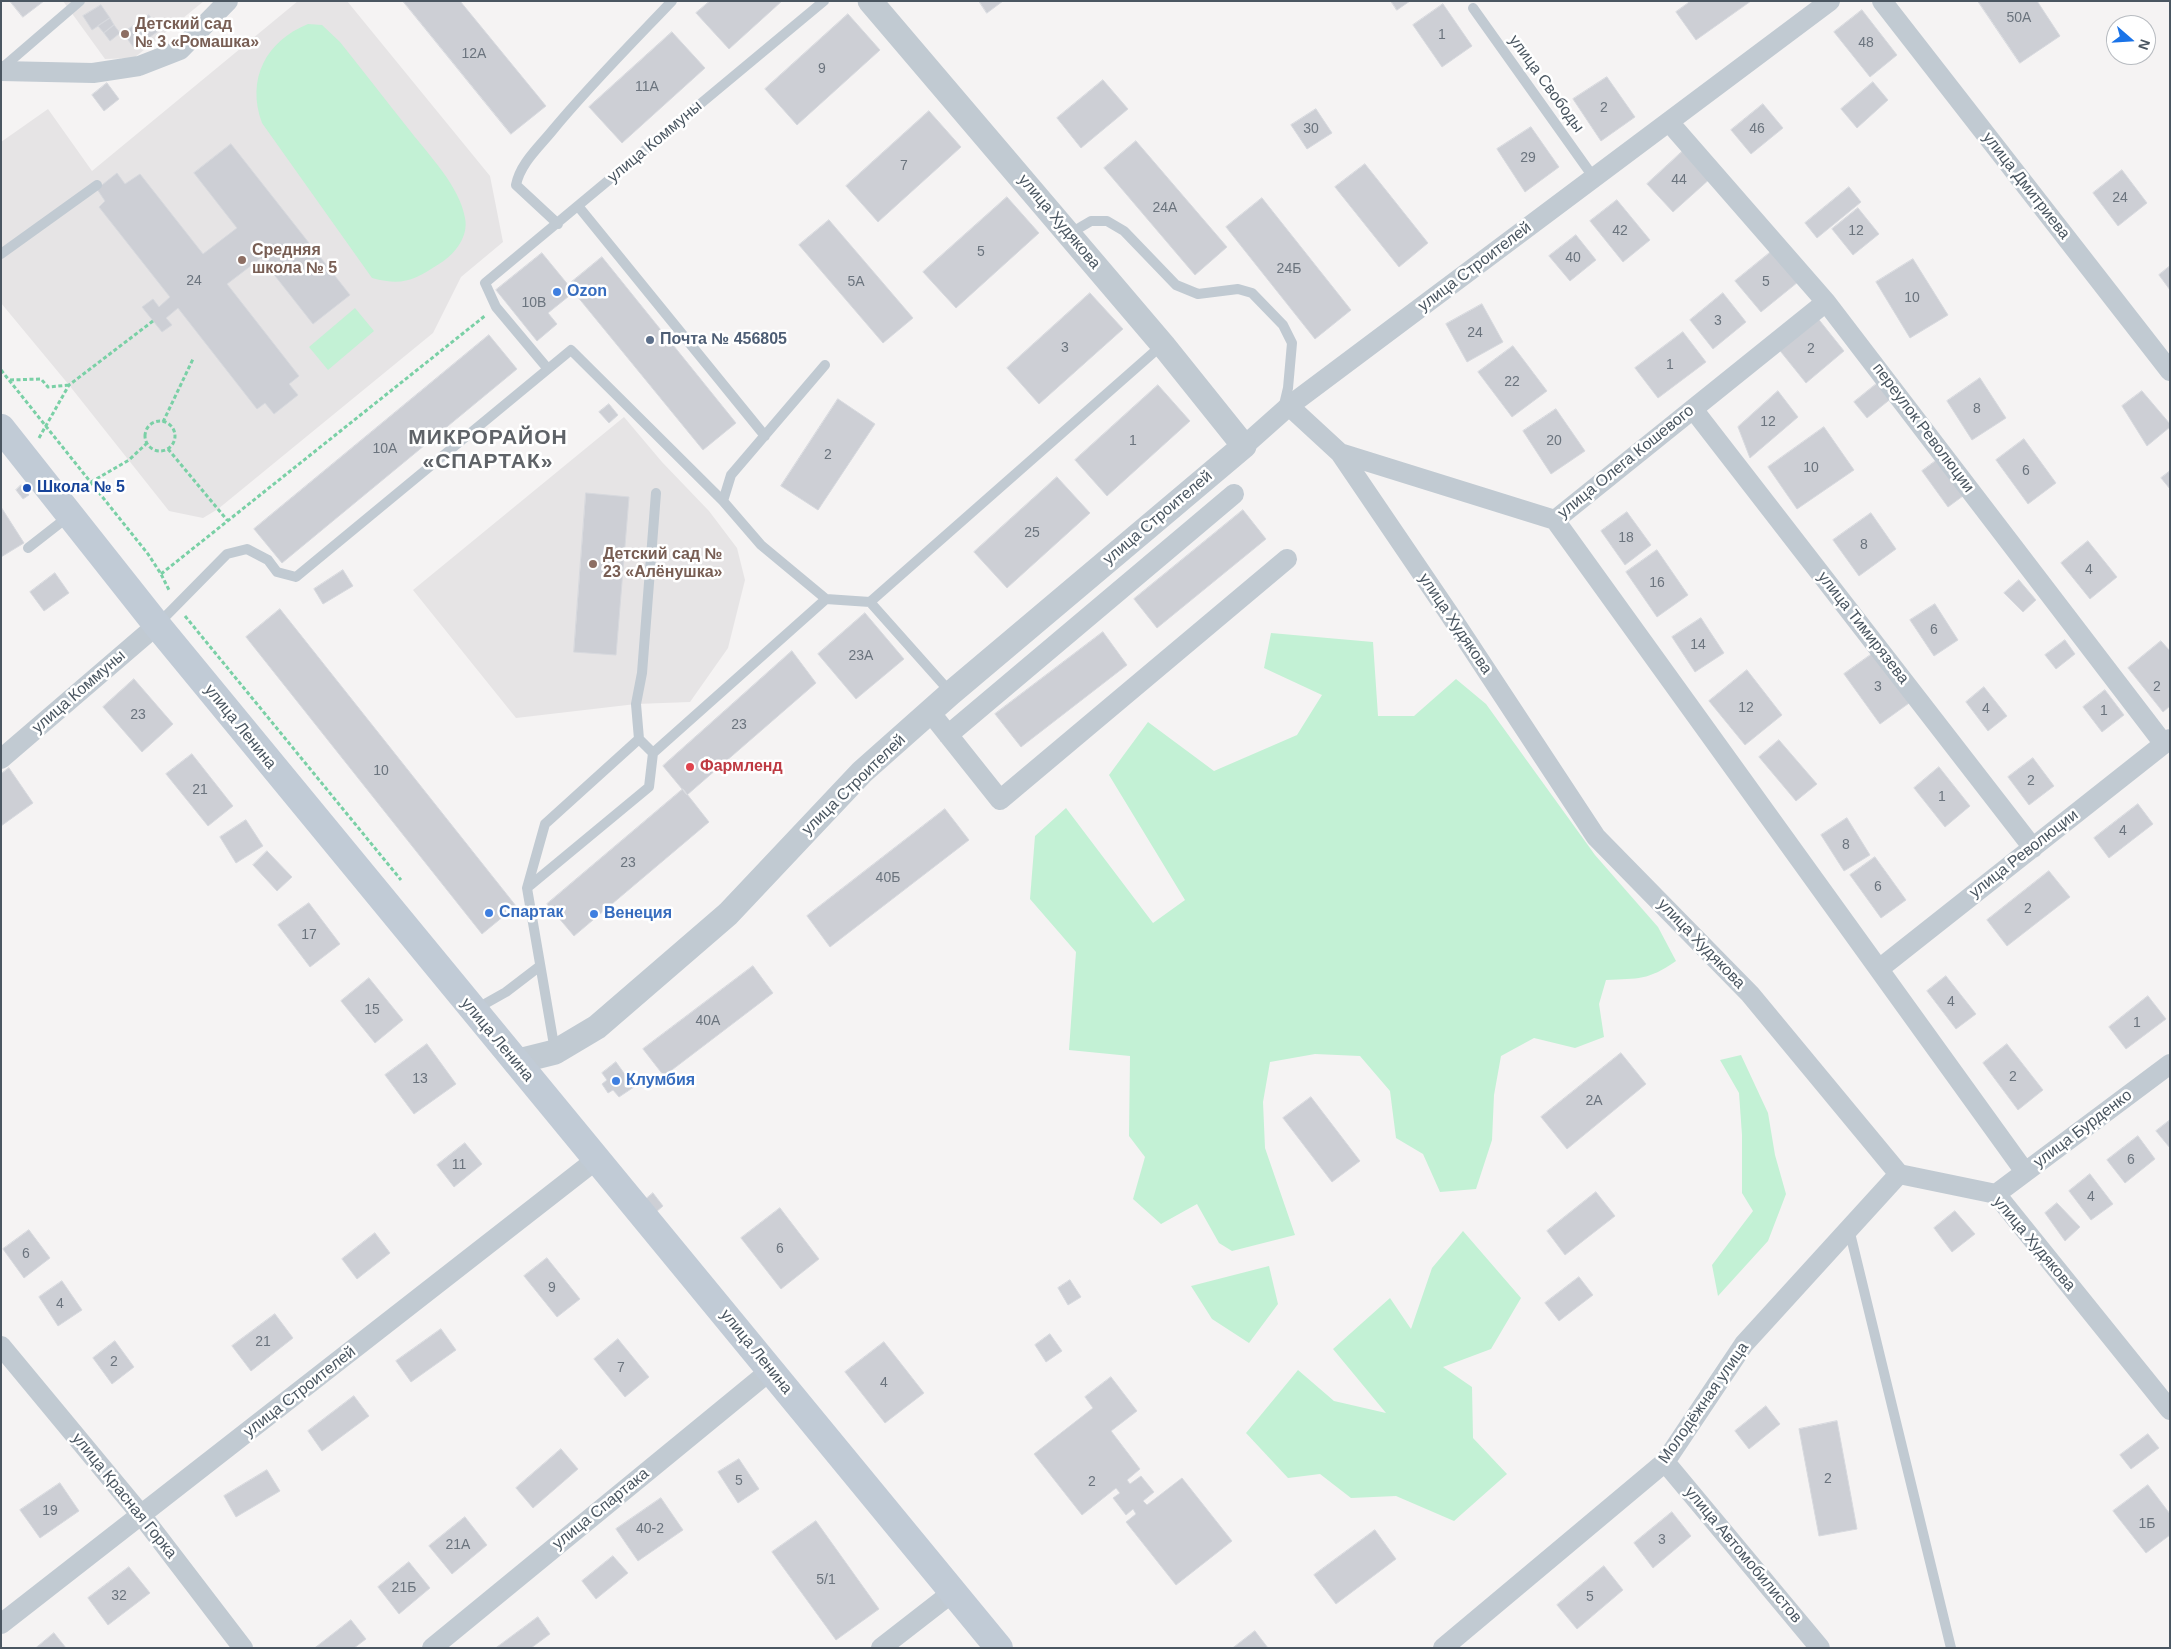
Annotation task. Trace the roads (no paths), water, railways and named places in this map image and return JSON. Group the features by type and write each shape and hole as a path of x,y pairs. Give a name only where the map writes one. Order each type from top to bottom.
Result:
{"main road":[{"name":"улица Ленина","path":"1,428 157,625 999,1648"}],"street":[{"path":"1,70 93,74 139,66 180,50 228,1"},
{"name":"улица Худякова","path":"870,1 1163,345 1244,446"},
{"name":"улица Строителей","path":"515,1062 555,1052 597,1027 728,914 862,772 951,693 1244,446 1285,409 1830,1"},
{"name":"улица Дмитриева","path":"1882,1 2170,371"},
{"name":"переулок Революции","path":"1669,122 1826,302 2167,742"},
{"name":"улица Олега Кошевого","path":"1340,453 1554,520 1826,302"},
{"name":"улица Худякова","path":"1285,409 1340,453 1448,612 1596,837 1750,994 1899,1174 1996,1194 2170,1410"},
{"name":"улица Тимирязева","path":"1693,409 2033,848"},
{"path":"948,735 1234,494"},
{"path":"1554,520 2025,1172"},
{"path":"930,712 1000,800 1287,558"},
{"name":"улица Коммуны","path":"1,759 157,625"},
{"name":"улица Революции","path":"1879,969 2167,742"},
{"name":"улица Бурденко","path":"1996,1194 2170,1064"},
{"name":"улица Строителей","path":"1,1624 142,1516 597,1159"},
{"name":"Молодёжная улица","path":"1442,1648 1665,1462 1744,1344 1899,1174"},
{"name":"улица Красная Горка","path":"1,1346 142,1516 243,1648"},
{"name":"улица Спартака","path":"432,1648 771,1370"},
{"name":"улица Автомобилистов","path":"1665,1462 1820,1648"},
{"path":"881,1648 953,1592"}],"lane":[{"path":"1,70 80,1"},
{"path":"558,224 516,185 518,175 530,157 579,99 672,1"},
{"name":"улица Коммуны","path":"548,369 496,307 485,283 824,1"},
{"name":"улица Свободы","path":"1473,8 1594,178"},
{"path":"1,254 97,185"},
{"path":"578,206 765,436"},
{"path":"1069,234 1091,220 1107,222 1124,231 1176,285 1198,294 1238,289 1252,293 1283,325 1292,342 1285,409"},
{"path":"870,602 1163,345"},
{"path":"157,625 227,554 248,549 268,560 278,572 296,577 571,350 723,500 761,545 826,599 870,602 951,693"},
{"path":"723,500 731,475 825,365"},
{"path":"653,753 639,739 636,704 642,673 656,493"},
{"path":"28,548 70,516"},
{"path":"527,888 649,786 653,753 826,599"},
{"path":"555,1052 527,888 545,824 639,739"},
{"path":"473,1011 506,992 540,966"},
{"path":"1849,1229 1951,1648"}],"place":[{"name":"Детский сад № 3 «Ромашка»","path":"125,34"},
{"name":"Средняя школа № 5","path":"242,260"},
{"name":"Ozon","path":"557,292"},
{"name":"Почта № 456805","path":"650,340"},
{"name":"Школа № 5","path":"27,488"},
{"name":"Детский сад № 23 «Алёнушка»","path":"593,564"},
{"name":"Фармленд","path":"690,767"},
{"name":"Спартак","path":"489,913"},
{"name":"Венеция","path":"594,914"},
{"name":"Клумбия","path":"616,1081"}],"district":[{"name":"МИКРОРАЙОН «СПАРТАК»","path":"488,450"}]}
